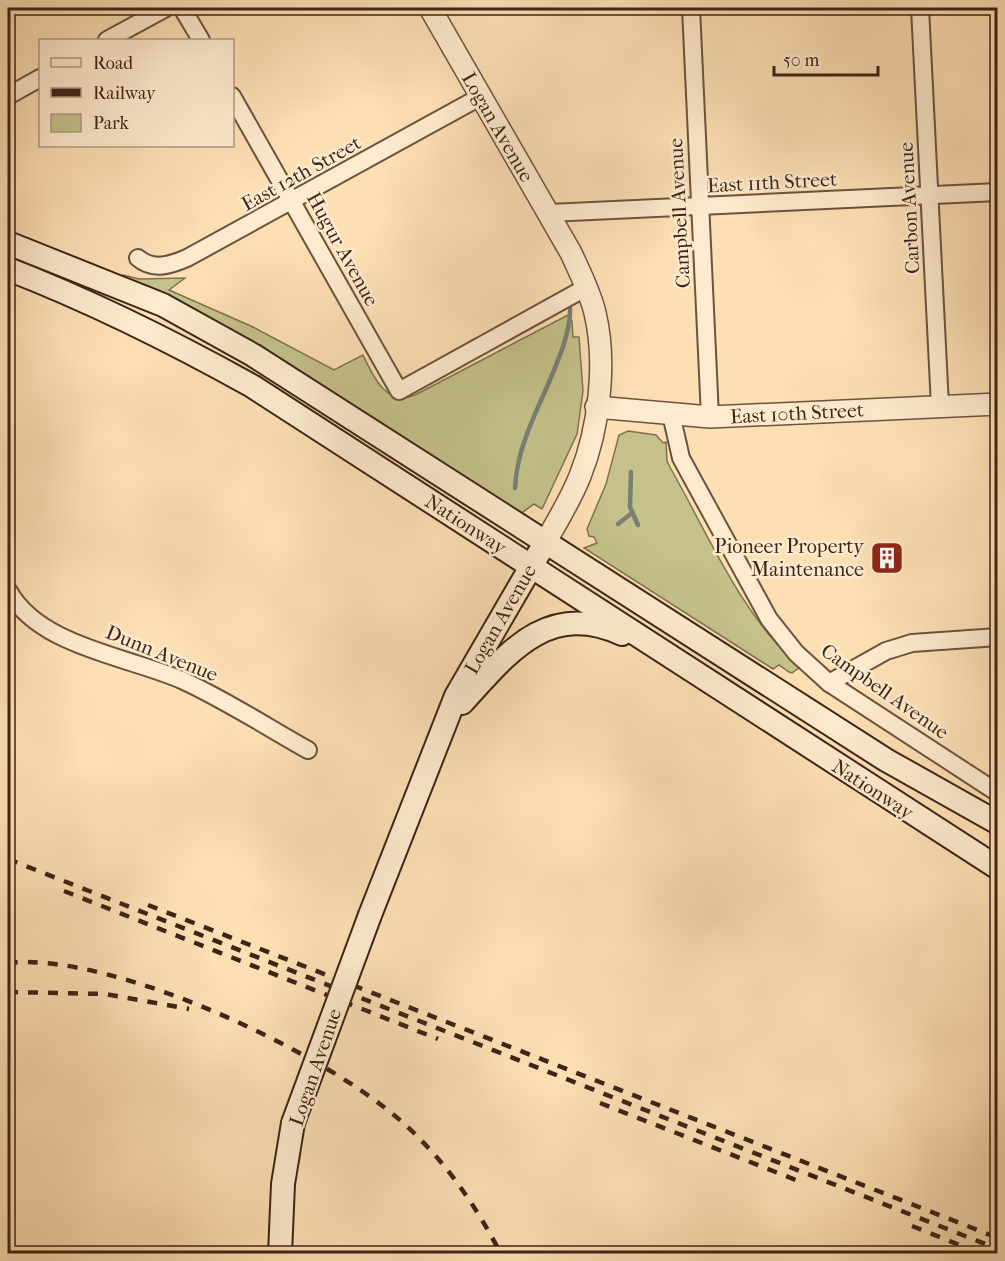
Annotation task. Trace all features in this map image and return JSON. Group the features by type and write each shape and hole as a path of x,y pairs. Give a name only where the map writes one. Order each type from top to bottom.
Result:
{"main road":[{"name":"Nationway","path":"8,243 140,295 224,338 546,541 886,760 998,822"},
{"name":"Nationway","path":"8,269 146,328 252,386 998,868"},
{"name":"Logan Avenue","path":"280,1254 283,1184 293,1123 370,915 446,720 478,655 546,541"},
{"path":"446,720 507,653 522,641 548,628 578,623 605,627 668,654"}],"street":[{"path":"109,39 166,8"},
{"path":"182,8 200,39"},
{"name":"Logan Avenue","path":"430,8 549,213 587,287 595,314 599,353 597,407 589,449 581,474 546,541"},
{"name":"Campbell Avenue","path":"691,8 710,417"},
{"name":"Carbon Avenue","path":"920,8 940,406"},
{"path":"8,96 39,79"},
{"name":"East 12th Street","path":"138,258 151,264 169,266 292,202 480,97"},
{"name":"Hugur Avenue","path":"234,100 399,391 587,287"},
{"name":"East 11th Street","path":"549,213 998,192"},
{"name":"East 10th Street","path":"597,407 710,417 998,404"},
{"name":"Campbell Avenue","path":"671,414 681,459 769,619 796,653 829,683 998,794"},
{"name":"Dunn Avenue","path":"8,590 21,609 42,627 180,680 308,750"},
{"path":"829,683 886,651 912,643 998,637"}],"green space":[{"path":"123,275 139,279 185,278 169,290 253,327 334,370 363,355 371,372 382,387 396,397 405,398 415,395 568,315 572,321 573,337 579,337 583,391 577,434 542,509 534,504 519,515 121,278"},
{"path":"628,431 656,435 663,443 666,442 667,461 728,574 760,624 800,667 792,673 779,665 773,669 584,548 597,543 594,537 589,536 587,529 606,484 619,435"}],"waterway":[{"path":"515,488 520,454 562,349 570,315 569,302"},
{"path":"631,472 630,507 638,525"},
{"path":"618,524 632,513"}],"railway":[{"path":"8,859 998,1249"},
{"path":"64,891 438,1039"},
{"path":"148,905 998,1238"},
{"path":"8,963 53,964 106,974 164,992 225,1016 283,1044 337,1075 383,1106 430,1149 464,1192 501,1254"},
{"path":"8,992 105,994 189,1009"},
{"path":"600,1103 801,1182"},
{"path":"912,1226 982,1254"}],"place":[{"name":"Pioneer Property Maintenance","path":"887,558"}]}
